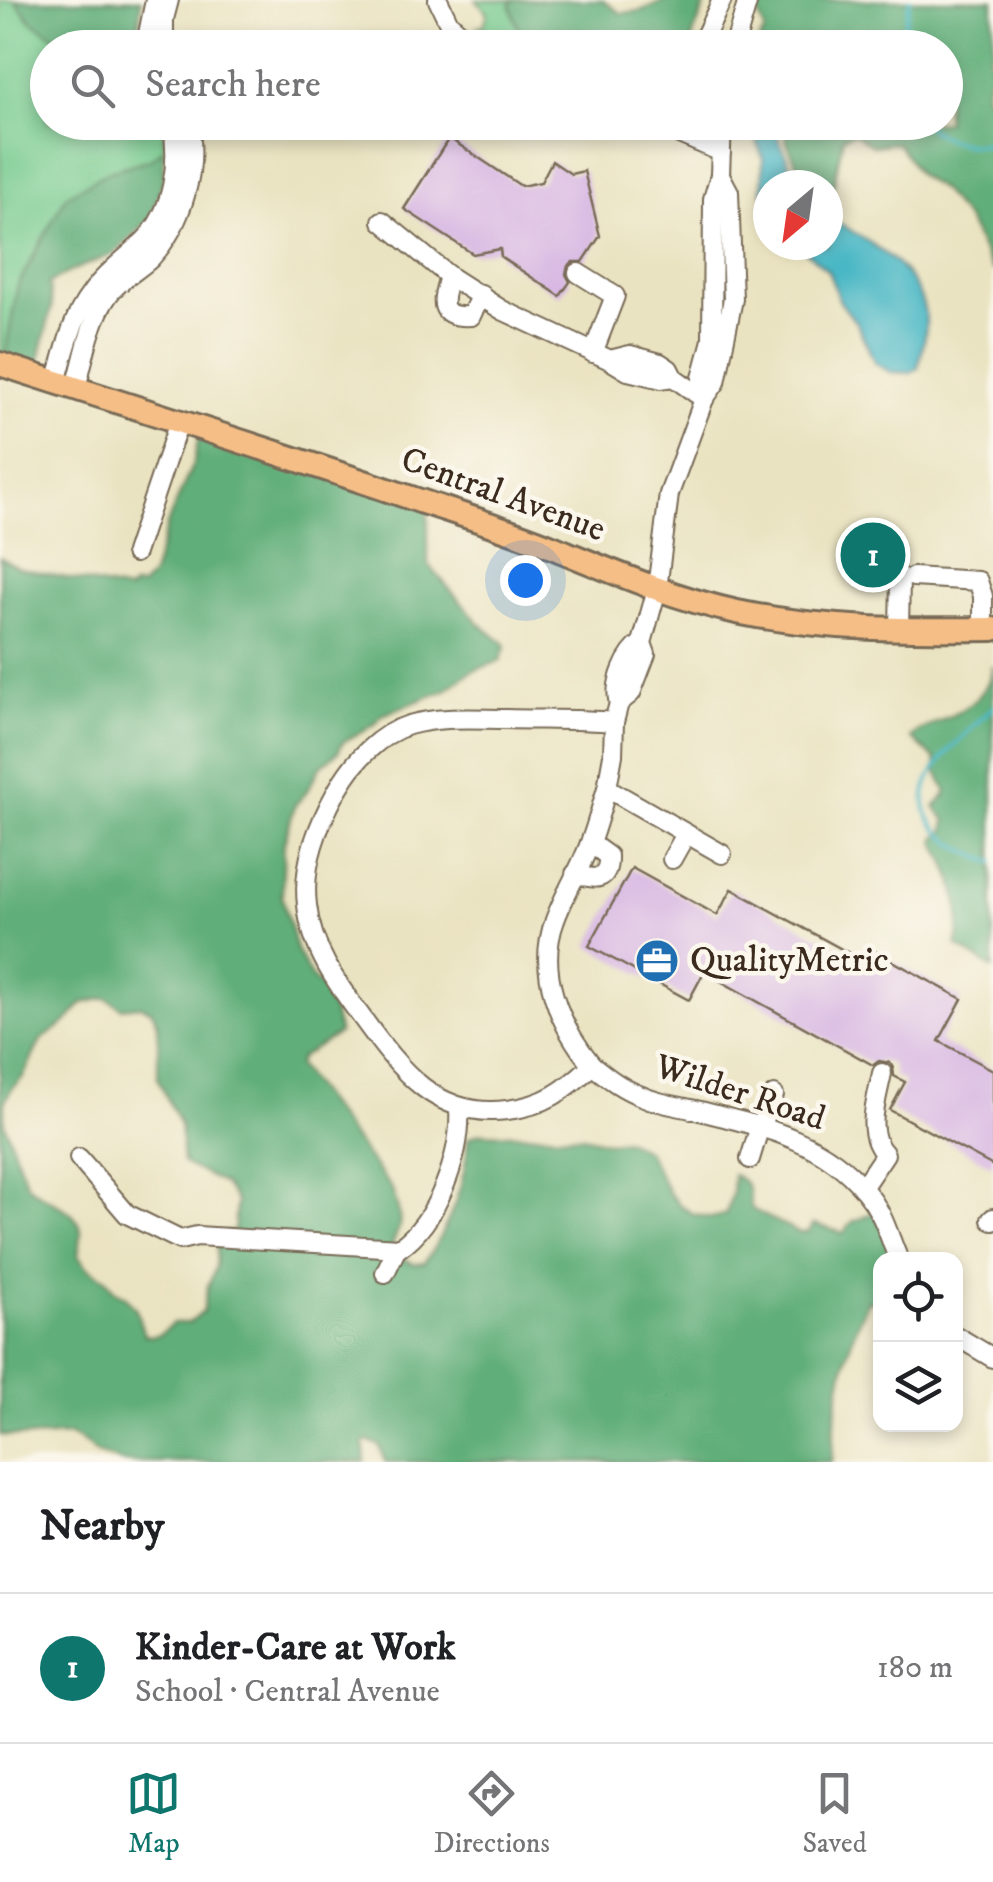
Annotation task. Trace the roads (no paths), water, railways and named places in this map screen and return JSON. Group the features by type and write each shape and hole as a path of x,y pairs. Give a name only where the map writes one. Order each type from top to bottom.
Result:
{"main road":[{"name":"Central Avenue","path":"0,364 533,540 657,589 737,612 801,623 899,630 988,630"}],"lane":[{"path":"149,30 154,0"},
{"path":"164,30 169,0"},
{"path":"438,0 457,30"},
{"path":"708,30 722,0"},
{"path":"739,30 748,0"},
{"path":"66,385 91,292 158,224 176,166 174,140"},
{"path":"87,317 151,258 178,216 186,192 189,140"},
{"path":"692,140 720,152"},
{"path":"614,722 439,719 408,725 389,734 359,759 321,821 307,876 308,917 317,946 338,984 388,1053 418,1084 460,1108 501,1111 534,1106 562,1091 592,1065 571,1039 552,990 548,966 552,925 590,843 606,788 614,755 614,722 619,703 616,690 632,650 642,644 657,589 669,494 704,399 702,378 719,341 712,199 720,175 721,140"},
{"path":"382,221 449,276 570,352 630,355 649,360 668,369 704,399"},
{"path":"578,273 615,296 602,356 608,380"},
{"path":"449,276 442,304 451,314 472,316 481,294"},
{"path":"135,553 179,422"},
{"path":"899,630 907,577 978,582 988,630"},
{"path":"606,788 722,854"},
{"path":"672,860 686,834"},
{"path":"575,874 591,879 602,876 608,868 608,856 590,843"},
{"name":"Wilder Road","path":"592,1065 623,1088 645,1098 760,1126 808,1144 831,1158 862,1188 886,1223 896,1252"},
{"path":"862,1188 884,1154 876,1145 873,1125 882,1073"},
{"path":"750,1160 774,1095"},
{"path":"78,1158 127,1214 180,1240 197,1236 397,1248 412,1240 438,1198 457,1147 460,1108"},
{"path":"385,1273 397,1248"},
{"path":"963,1340 993,1358"}],"water":[{"path":"756,140 779,140 792,170 763,170"},
{"path":"843,226 904,271 915,286 926,321 918,368 911,373 890,372 875,363 857,324 840,302 828,271 816,260 843,260"}],"waterway":[{"path":"904,30 910,0"},
{"path":"953,140 974,145 993,142"},
{"path":"993,707 936,768 927,784 925,802 930,819 945,837 967,852 993,862"}],"place":[{"name":"Kinder-Care at Work","path":"873,555"},
{"name":"QualityMetric","path":"657,961"}]}
